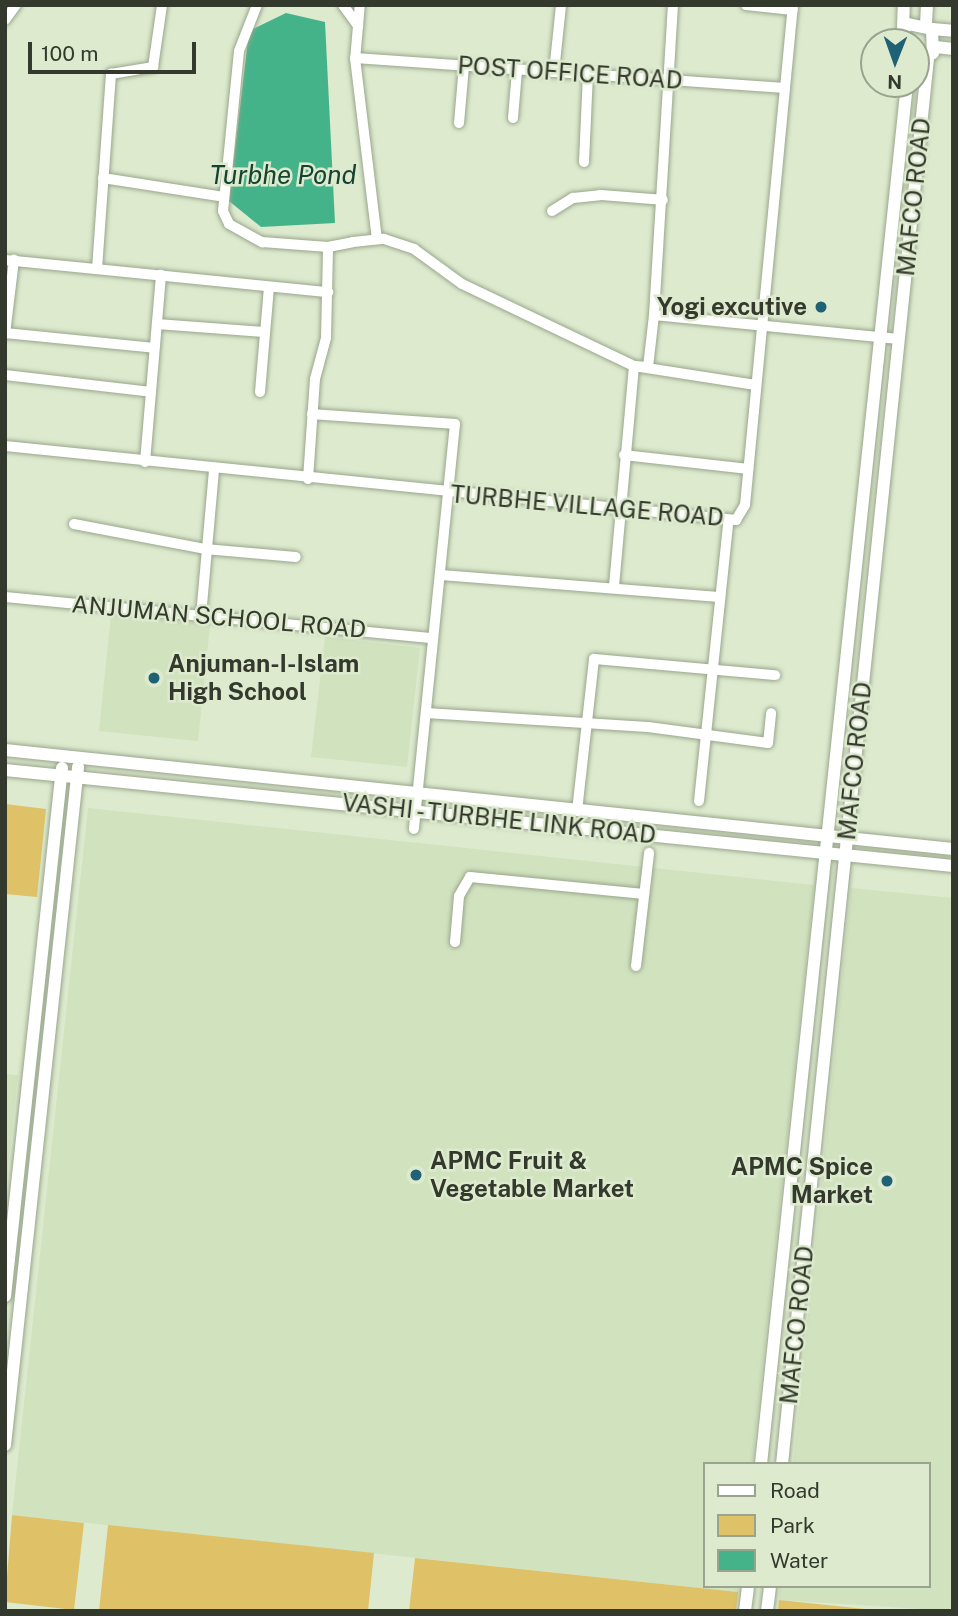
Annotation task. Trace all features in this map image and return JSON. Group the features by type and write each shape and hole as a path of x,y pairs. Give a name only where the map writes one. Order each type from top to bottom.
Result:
{"main road":[{"path":"904,5 902,27 929,26 953,31"},
{"path":"928,5 929,26"},
{"path":"930,55 953,49"},
{"name":"MAFCO ROAD","path":"761,1462 906,98"},
{"name":"MAFCO ROAD","path":"782,1462 923,98"},
{"path":"5,743 46,755"},
{"path":"5,750 46,755"},
{"name":"VASHI - TURBHE LINK ROAD","path":"46,755 953,849"},
{"path":"5,1296 63,758"},
{"path":"5,1445 78,760"},
{"path":"5,770 44,772"},
{"path":"5,776 44,772"},
{"name":"VASHI - TURBHE LINK ROAD","path":"44,772 953,866"},
{"path":"745,1611 748,1588"},
{"path":"767,1611 770,1588"}],"street":[{"path":"5,20 16,5"},
{"path":"97,269 111,74 153,67 162,5"},
{"path":"257,5 239,51 224,197 226,218 242,234 262,242 328,247 377,239 414,249 462,284 634,366 756,385"},
{"path":"343,5 358,26"},
{"path":"360,5 355,58 377,239"},
{"path":"554,72 561,5"},
{"path":"634,366 648,367 654,315 673,5"},
{"path":"746,5 793,7"},
{"name":"TURBHE VILLAGE ROAD","path":"5,446 728,523 742,513 748,468 793,7"},
{"name":"POST OFFICE ROAD","path":"355,58 785,88"},
{"path":"458,123 464,66"},
{"path":"513,118 517,70"},
{"path":"584,162 588,75"},
{"path":"103,178 224,197"},
{"path":"552,211 573,198 600,195 663,200"},
{"path":"308,479 312,414 328,292 328,247"},
{"path":"155,348 5,334 10,260 328,292"},
{"path":"145,462 161,275"},
{"path":"260,392 269,287"},
{"path":"654,315 899,339"},
{"path":"883,320 901,322"},
{"path":"157,324 264,332"},
{"path":"614,586 634,366"},
{"path":"5,375 151,392"},
{"path":"312,414 455,425 414,829"},
{"path":"624,455 748,468"},
{"path":"201,616 214,469"},
{"path":"699,801 728,523"},
{"path":"861,523 880,525"},
{"path":"74,524 205,549 296,557"},
{"path":"440,575 614,586 720,597"},
{"name":"ANJUMAN SCHOOL ROAD","path":"5,597 433,638"},
{"path":"576,811 583,723 594,659 775,675"},
{"path":"426,713 705,733 768,743 771,713"},
{"path":"636,966 649,853"},
{"path":"455,942 460,889 470,877 644,894"}],"shaded area":[{"name":"Anjuman-I-Islam High School","path":"111,615 210,625 198,741 99,731"},
{"path":"325,637 420,648 407,767 311,757"},
{"name":"APMC Fruit & Vegetable Market","path":"88,808 814,885 752,1462 702,1462 702,1588 738,1588 738,1592 12,1515"},
{"name":"APMC Spice Market","path":"851,888 953,898 953,1611 779,1600 780,1588 930,1588 930,1462 793,1462"},
{"path":"5,1074 18,1075 5,1197"}],"green space":[{"path":"5,804 46,809 37,897 5,894"},
{"path":"12,1515 84,1523 74,1610 5,1602"},
{"path":"108,1525 374,1553 368,1611 99,1611"},
{"path":"415,1558 738,1592 736,1611 409,1611"},
{"path":"779,1600 865,1609 884,1611 778,1611"}],"water":[{"name":"Turbhe Pond","path":"286,13 325,22 335,223 261,227 229,201 249,31"}],"place":[{"name":"Yogi excutive","path":"821,307"},
{"name":"Anjuman-I-Islam High School","path":"154,678"},
{"name":"APMC Fruit & Vegetable Market","path":"416,1175"},
{"name":"APMC Spice Market","path":"887,1181"}]}
